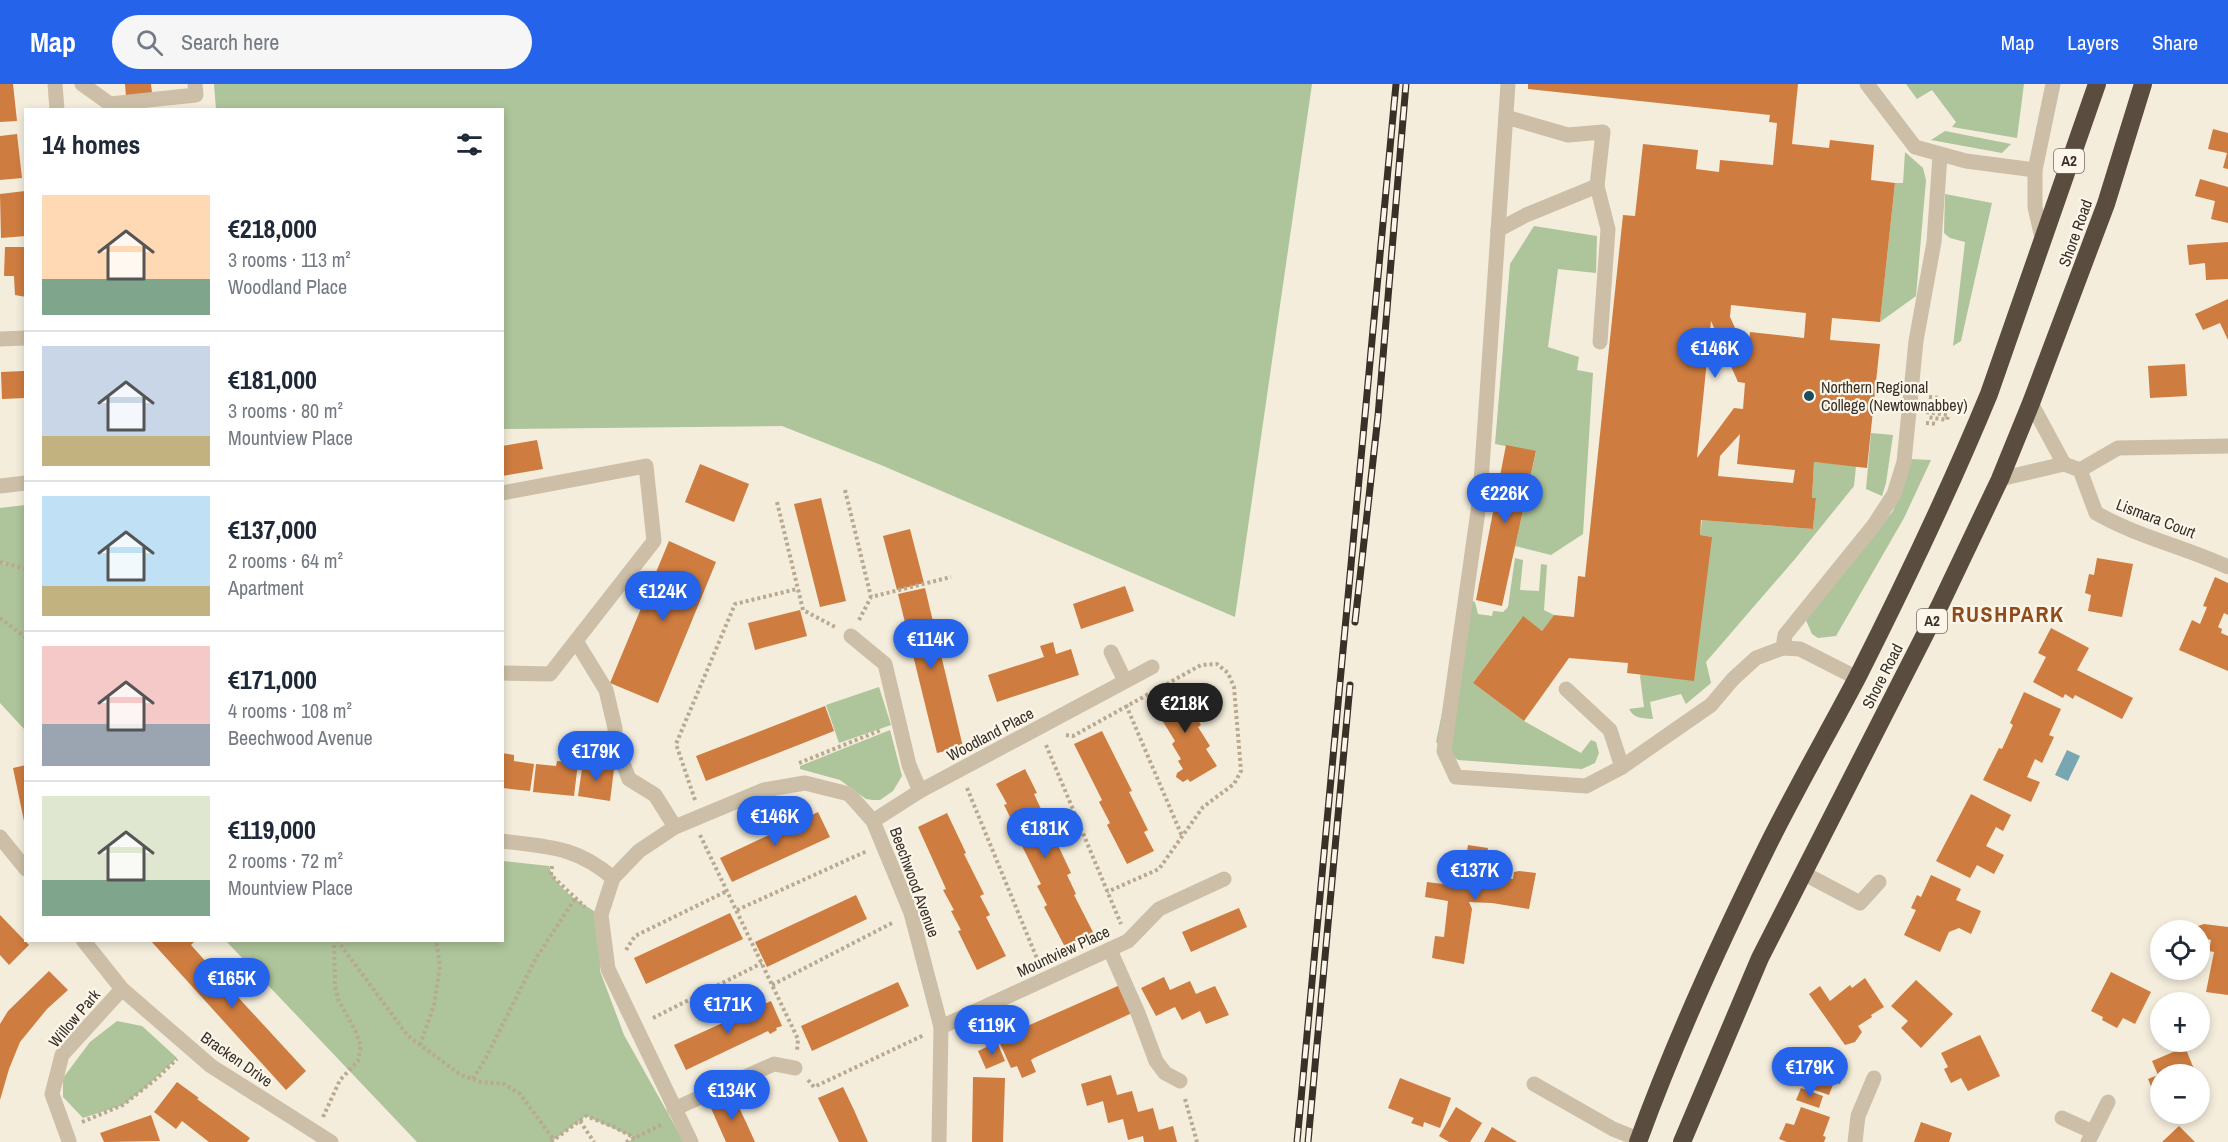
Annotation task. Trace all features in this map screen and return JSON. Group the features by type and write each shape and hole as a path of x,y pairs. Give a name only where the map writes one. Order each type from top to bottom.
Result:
{"highway":[{"name":"Shore Road","path":"1638,1141 1695,999 1769,843 1857,678 1926,538 1972,435 1989,394 2097,84"},
{"name":"Shore Road","path":"1682,1142 1760,958 1940,605 2000,479 2106,204 2143,84"}],"street":[{"path":"82,84 110,104 196,95 195,84"},
{"path":"1508,84 1480,497 1444,751 1456,777 1586,786 1622,767 1711,705 1733,679 1756,658 1783,648 1800,649 1857,678"},
{"path":"1867,84 1915,147 1966,161 2035,170"},
{"path":"2042,238 2035,207 2035,170 2053,84"},
{"path":"57,108 58,85"},
{"path":"1506,117 1568,135 1603,132 1597,186 1608,229 1600,342"},
{"path":"1783,648 1785,635 1874,525 1894,494 1916,411 1916,341 1934,242 1940,155"},
{"path":"1498,230 1526,215 1597,186"},
{"path":"0,339 24,338"},
{"path":"2031,403 2064,464"},
{"path":"2000,479 2064,464 2080,470 2118,448 2228,446"},
{"path":"504,494 646,466 654,541 550,674 504,673"},
{"name":"Lismara Court","path":"2080,470 2096,513 2121,528 2204,556 2228,567"},
{"path":"0,486 24,483"},
{"path":"851,636 885,664 909,765 920,791"},
{"path":"576,641 606,690 615,728 615,743 629,779 655,795 675,827"},
{"path":"1111,652 1125,681"},
{"name":"Woodland Place","path":"873,821 920,791 1152,667"},
{"path":"1566,688 1610,730 1622,767"},
{"name":"Beechwood Avenue","path":"691,1142 608,969 601,915 613,878 639,851 675,827 764,790 805,783 849,794 873,821 910,913 941,1027 939,1142"},
{"path":"0,837 24,867"},
{"path":"504,841 553,847 577,854 613,878"},
{"path":"1803,873 1860,903 1879,882"},
{"name":"Mountview Place","path":"941,1027 1128,941 1159,909 1224,879"},
{"name":"Bracken Drive","path":"85,942 122,989 211,1066 331,1142"},
{"path":"1110,950 1138,1012 1156,1060 1165,1073 1180,1081"},
{"name":"Willow Park","path":"67,1135 52,1094 62,1055 122,989"},
{"path":"676,1112 774,1065 795,1068"},
{"path":"1855,1142 1858,1116 1874,1078"},
{"path":"1534,1084 1638,1141"},
{"path":"2062,1118 2090,1137 2109,1102"}],"path":[{"path":"1927,397 1940,398"},
{"path":"1916,411 1951,409"},
{"path":"1916,411 1948,415 1947,420 1916,411"},
{"path":"1924,423 1937,424"},
{"path":"777,502 802,610 851,636 871,597 845,490"},
{"path":"0,562 24,568"},
{"path":"871,597 951,578"},
{"path":"797,589 735,604 676,744 697,818 727,891 798,1040 795,1068 814,1087 941,1027"},
{"path":"0,618 24,636"},
{"path":"1039,728 1073,736 1201,665 1217,664 1228,673 1234,687 1241,771 1234,784 1203,807 1159,869 1107,892"},
{"path":"1126,706 1182,836"},
{"path":"791,770 800,763 899,723"},
{"path":"1039,728 1128,941"},
{"path":"960,771 1045,980"},
{"path":"736,910 883,844"},
{"path":"553,847 551,874 575,900 588,910 601,915"},
{"path":"608,969 619,960 635,936 727,891"},
{"path":"473,1079 536,958 575,900"},
{"path":"772,985 910,913"},
{"path":"316,1134 340,1080 358,1061 361,1046 338,999 335,985 336,942"},
{"path":"338,942 408,1036 461,1075 504,1084 520,1094 552,1141 586,1116 635,1138"},
{"path":"420,1045 434,1005 440,966 436,942"},
{"path":"635,1026 762,963"},
{"path":"67,1135 123,1105 156,1079 189,1047"},
{"path":"1180,1081 1197,1142"},
{"path":"626,1142 676,1112"},
{"path":"580,1121 594,1142"}],"green space":[{"path":"214,84 1312,84 1235,617 881,465 782,426 504,429 504,108 216,108"},
{"path":"1906,84 2024,84 2017,138 1952,127 1956,122 1932,90 1917,99"},
{"path":"1945,131 2011,144 2002,153 1931,140"},
{"path":"1905,152 1923,168 1926,180 1916,296 1880,322 1895,183 1903,183"},
{"path":"1945,194 1992,203 1961,341 1953,346 1965,242 1950,238 1944,233"},
{"path":"1534,226 1597,236 1596,273 1558,269 1548,347 1579,357 1577,370 1593,373 1583,534 1551,555 1515,546 1536,452 1495,444 1510,264"},
{"path":"1871,433 1893,435 1882,496 1866,489"},
{"path":"1911,459 1931,460 1904,518 1836,636 1818,638 1812,634 1805,618 1893,511"},
{"path":"1814,462 1856,466 1854,486 1795,559 1706,662 1711,683 1686,704 1681,694 1650,702 1653,719 1633,715 1629,709 1644,707 1640,676 1712,537 1700,535 1702,520 1813,529 1816,498 1812,498"},
{"path":"24,505 24,729 0,703 0,563 8,564 0,562 0,508"},
{"path":"1515,558 1523,560 1520,590 1539,591 1541,564 1547,565 1544,610 1554,615 1542,631 1522,617 1473,683 1524,721 1581,753 1591,740 1596,742 1599,753 1595,763 1582,769 1458,760 1436,742 1466,598 1475,602 1478,614 1492,616 1493,611 1503,612 1508,607"},
{"path":"879,687 891,725 839,743 826,705"},
{"path":"890,730 902,776 893,791 880,800 866,799 840,780 800,769 800,766"},
{"path":"504,861 549,866 563,889 601,915 600,971 624,1035 684,1142 627,1142 635,1138 586,1116 551,1142 417,1142 227,942 504,942"},
{"path":"117,1021 142,1026 177,1058 123,1105 83,1118 63,1097 63,1078 90,1042"}],"water":[{"path":"2067,750 2080,756 2068,781 2055,775"}],"building":[{"path":"0,84 13,84 17,121 0,122"},
{"path":"125,84 151,84 152,93 126,96"},
{"name":"Northern Regional College (Newtownabbey)","path":"1528,84 1798,84 1792,144 1829,148 1830,140 1874,145 1871,180 1895,183 1880,322 1832,318 1830,340 1880,344 1867,468 1814,462 1812,498 1816,498 1813,529 1701,520 1700,535 1712,537 1694,681 1627,673 1628,663 1569,658 1524,721 1473,683 1523,616 1542,631 1554,615 1574,617 1578,576 1585,577 1623,215 1635,216 1643,144 1698,150 1696,169 1719,172 1720,160 1773,165 1777,123 1769,122 1770,115 1528,89","holes":["1731,305 1806,313 1804,338 1750,332 1748,356 1730,317","1711,321 1738,382 1745,383 1743,409 1734,408 1697,458","1740,434 1737,464 1795,470 1793,483 1718,476 1720,456"]},
{"path":"2213,129 2228,133 2228,169 2223,168 2227,153 2208,149"},
{"path":"17,134 22,178 0,180 0,136"},
{"path":"2200,179 2228,187 2228,223 2211,219 2215,201 2195,196"},
{"path":"24,191 24,236 1,238 0,194"},
{"path":"2228,242 2228,279 2206,280 2205,263 2189,265 2187,245"},
{"path":"5,247 24,247 24,297 15,295 14,276 4,276"},
{"path":"2228,299 2228,340 2220,323 2203,330 2195,314"},
{"path":"2185,364 2187,396 2150,398 2148,366"},
{"path":"24,371 24,398 2,399 1,372"},
{"path":"537,440 543,469 504,476 504,446"},
{"path":"1506,445 1536,451 1502,606 1476,600"},
{"path":"700,464 749,484 734,522 685,502"},
{"path":"821,498 846,601 820,607 794,504"},
{"path":"910,529 924,583 897,590 883,536"},
{"path":"669,541 716,562 658,703 610,683"},
{"path":"2097,558 2133,564 2122,617 2088,611 2091,595 2085,593 2089,574 2094,575"},
{"path":"2215,577 2228,583 2228,615 2224,613 2218,627 2222,629 2221,633 2228,636 2228,671 2179,650 2192,620 2200,624 2207,607 2203,606"},
{"path":"1125,586 1134,611 1081,629 1073,604"},
{"path":"925,588 963,747 937,753 898,594"},
{"path":"800,610 807,636 755,650 748,623"},
{"path":"2051,628 2089,648 2077,670 2133,698 2122,719 2075,695 2073,699 2065,694 2063,698 2033,682 2046,657 2038,653"},
{"path":"1053,642 1056,654 1071,649 1079,675 997,702 988,675 1044,657 1040,646"},
{"path":"1180,684 1201,725 1198,727 1210,746 1206,749 1217,766 1190,782 1188,779 1183,782 1176,777 1177,773 1183,769 1178,761 1181,759 1172,744 1175,741 1162,720 1165,719 1154,700"},
{"path":"2024,692 2061,709 2049,735 2054,737 2042,763 2035,759 2027,777 2040,782 2031,802 1983,780 1999,748 2002,749 2013,725 2010,723"},
{"path":"825,706 834,731 706,781 696,756"},
{"path":"1102,731 1132,791 1129,792 1148,830 1144,832 1154,851 1127,864 1107,825 1110,823 1099,802 1102,800 1074,744"},
{"path":"504,753 514,755 514,761 534,764 530,791 504,788"},
{"path":"587,759 600,761 599,767 614,769 610,801 578,796 582,769 586,770"},
{"path":"557,761 578,763 574,796 533,792 536,764 556,766"},
{"path":"24,765 24,821 13,768"},
{"path":"1025,769 1037,793 1034,794 1071,873 1067,875 1076,894 1074,895 1094,934 1065,947 1044,907 1047,905 1037,886 1041,884 1004,805 1007,804 996,784"},
{"path":"1971,794 2011,815 2003,831 1996,827 1986,846 2004,855 1994,874 1977,865 1970,878 1936,861"},
{"path":"818,812 830,837 732,882 720,858"},
{"path":"947,813 984,894 980,896 990,915 986,917 1006,956 977,970 958,931 961,930 951,911 954,910 943,890 946,889 918,827"},
{"path":"1468,845 1488,848 1484,871 1513,879 1514,872 1536,873 1529,909 1469,902 1472,909 1464,964 1432,958 1435,936 1444,937 1448,901 1425,897 1427,882 1451,885 1452,881 1462,883"},
{"path":"1931,875 1961,889 1956,900 1981,911 1971,934 1959,928 1949,932 1940,952 1904,935 1916,910 1911,908 1917,895 1921,897"},
{"path":"856,895 867,919 767,967 755,942"},
{"path":"1239,908 1247,927 1191,952 1182,932"},
{"path":"730,913 743,939 646,984 634,958"},
{"path":"0,915 29,945 9,965 0,955"},
{"path":"2210,925 2228,927 2228,995 2206,992 2214,952 2210,951"},
{"path":"152,942 194,942 191,945 216,973 227,963 235,972 224,982 306,1071 286,1090"},
{"path":"49,971 68,990 47,1009 20,1042 0,1100 0,1024 8,1011"},
{"path":"2111,972 2151,992 2135,1024 2123,1018 2117,1028 2091,1011"},
{"path":"1164,977 1170,990 1190,981 1196,994 1215,986 1229,1015 1206,1024 1200,1011 1182,1020 1175,1007 1156,1016 1141,988"},
{"path":"1865,978 1884,1007 1858,1026 1862,1032 1855,1042 1845,1045 1809,994 1820,986 1830,1001 1850,985 1852,988"},
{"path":"1916,980 1953,1014 1921,1048 1901,1028 1908,1021 1891,1006"},
{"path":"898,982 909,1006 812,1051 801,1026"},
{"path":"1120,985 1132,1013 1034,1058 1031,1060 1036,1072 1022,1078 1017,1066 1011,1068 998,1039"},
{"path":"771,1001 782,1026 770,1034 768,1031 686,1070 674,1045"},
{"path":"1980,1035 2000,1076 1968,1091 1961,1078 1951,1083 1944,1069 1948,1067 1941,1053"},
{"path":"997,1042 1005,1061 986,1069 978,1051"},
{"path":"1817,1048 1847,1059 1840,1084 1834,1082 1829,1095 1803,1086"},
{"path":"2173,1052 2187,1052 2192,1064 2153,1064 2152,1061"},
{"path":"1111,1075 1117,1095 1132,1091 1138,1112 1153,1108 1159,1130 1173,1126 1177,1142 1144,1142 1143,1136 1128,1140 1123,1119 1108,1123 1103,1101 1087,1106 1081,1084"},
{"path":"973,1077 1005,1078 1003,1142 972,1142"},
{"path":"1400,1078 1451,1098 1440,1128 1424,1122 1423,1127 1411,1123 1414,1118 1388,1108"},
{"path":"177,1082 250,1138 247,1142 209,1142 182,1121 176,1129 154,1112"},
{"path":"843,1087 868,1142 839,1142 818,1098"},
{"path":"1801,1088 1823,1096 1819,1108 1796,1100"},
{"path":"733,1095 755,1142 726,1142 710,1106"},
{"path":"1456,1107 1482,1123 1470,1142 1449,1142 1439,1136"},
{"path":"1801,1107 1830,1117 1823,1136 1826,1137 1824,1142 1787,1142 1779,1139 1786,1123 1794,1125"},
{"path":"151,1115 160,1141 104,1142 100,1133"},
{"path":"1921,1122 1952,1133 1949,1142 1914,1142"},
{"path":"2179,1126 2195,1142 2162,1142"},
{"path":"1492,1127 1517,1142 1484,1142"}],"railway":[{"path":"1297,1142 1396,84"},
{"path":"1355,622 1378,416 1406,84"},
{"path":"1308,1142 1350,685"}],"place":[{"name":"Northern Regional College (Newtownabbey)","path":"1809,396"}],"district":[{"name":"RUSHPARK","path":"2008,614"}]}
